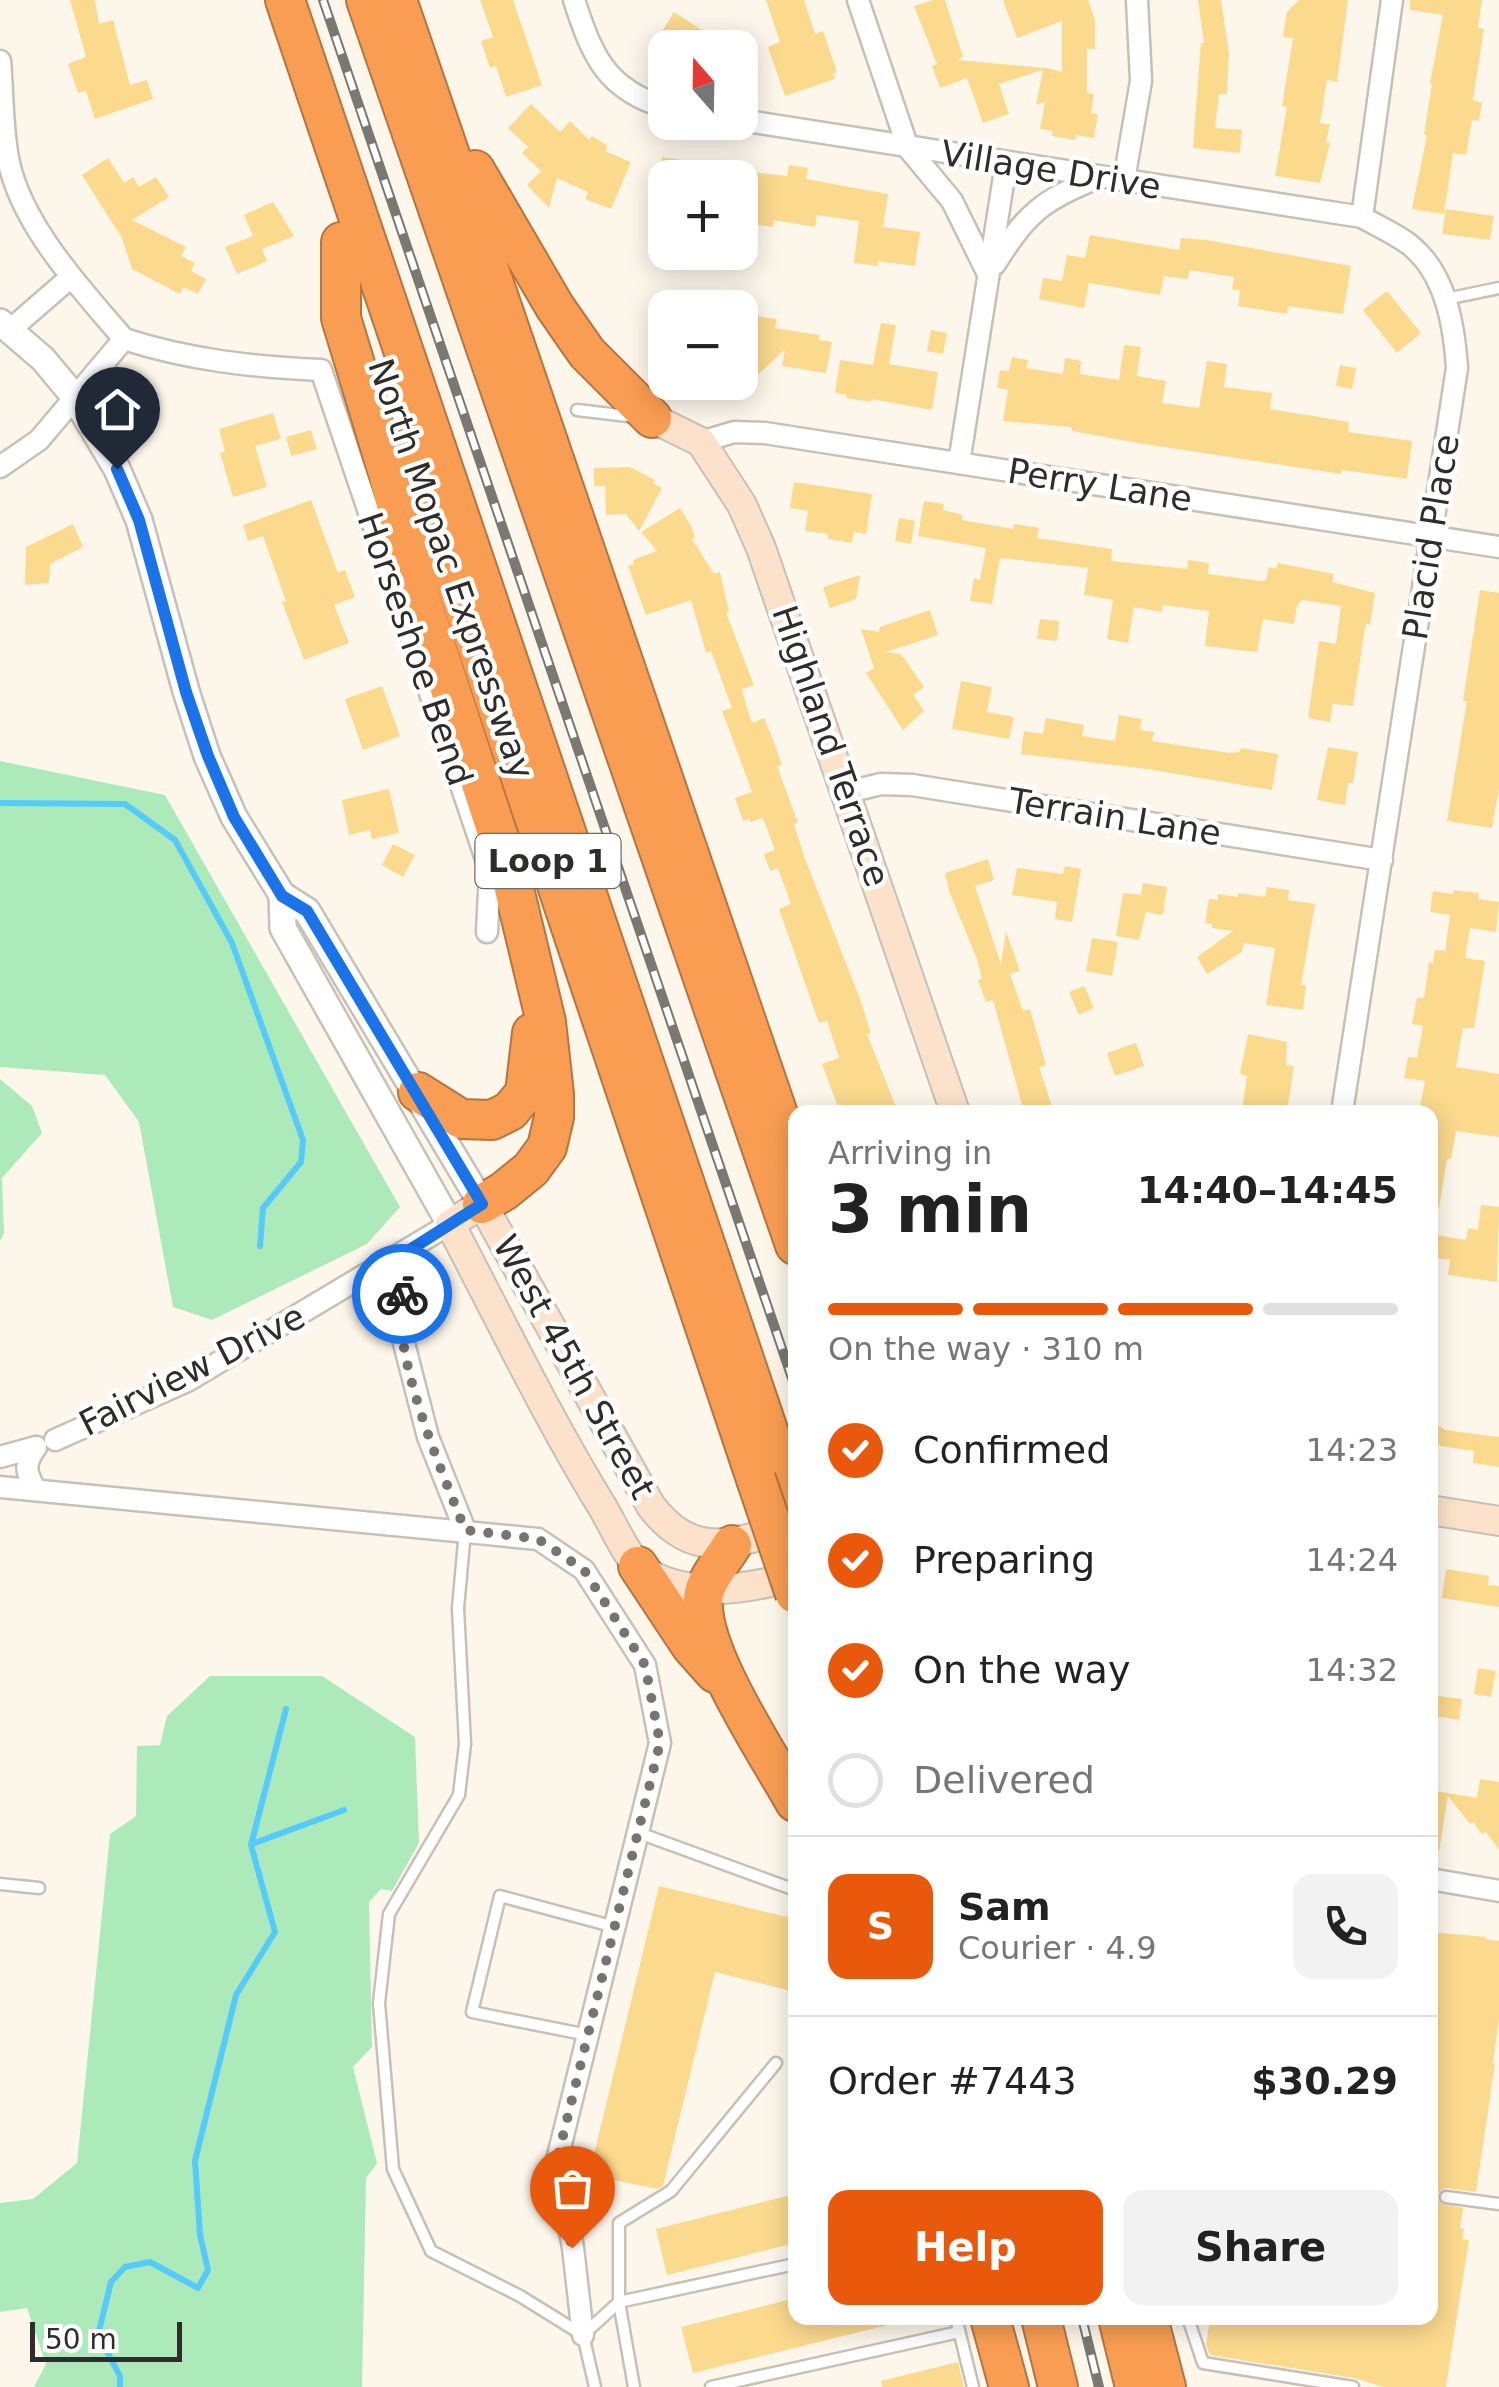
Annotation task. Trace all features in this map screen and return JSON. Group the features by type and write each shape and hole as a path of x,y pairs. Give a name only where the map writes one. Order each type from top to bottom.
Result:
{"highway":[{"name":"North Mopac Expressway","path":"258,0 769,1475 788,1562"},
{"path":"285,0 769,1475 788,1501"},
{"path":"366,0 788,1226"},
{"path":"397,0 788,1144"},
{"path":"424,79 554,308 587,353 652,418"},
{"path":"341,242 341,318 388,473 420,598 510,872 546,1022 554,1094 547,1146 531,1169 482,1204"},
{"path":"418,1092 461,1119 492,1120 510,1111 525,1093 538,990"},
{"path":"732,1545 705,1589 705,1617 730,1690 788,1790"},
{"path":"638,1566 690,1646 730,1690"},
{"path":"974,2325 1009,2387"},
{"path":"1015,2325 1028,2387"},
{"path":"1043,2325 1058,2387"},
{"path":"1120,2325 1135,2387"},
{"path":"1150,2325 1166,2387"}],"main road":[{"path":"652,418 701,442"},
{"name":"Highland Terrace","path":"701,442 742,505 761,548 953,1105"},
{"name":"Fairview Drive","path":"450,1224 482,1204"},
{"name":"West 45th Street","path":"482,1204 663,1522 697,1542 732,1545 788,1527"},
{"name":"West 45th Street","path":"450,1224 590,1486 638,1566"},
{"path":"1438,1511 1499,1521"},
{"path":"638,1566 666,1580 705,1589 734,1589 788,1577"}],"street":[{"path":"574,0 597,60 618,86 648,102"},
{"path":"858,0 908,148 952,200 988,274"},
{"path":"1124,180 1141,81 1136,0"},
{"path":"1362,217 1392,0"},
{"path":"0,61 9,163 27,210 71,277 124,339 39,440 0,467"},
{"name":"Village Drive","path":"758,123 1362,217"},
{"path":"959,463 1006,164"},
{"path":"988,274 1016,230 1035,209 1060,193 1101,177"},
{"name":"Placid Place","path":"1343,1105 1457,368 1455,334 1446,300 1428,266 1410,245 1362,217"},
{"path":"71,277 6,326 73,395"},
{"name":"Horseshoe Bend","path":"124,339 165,352 238,366 321,370 490,871 487,932"},
{"name":"West 45th Street","path":"73,395 117,469 139,520 186,692 234,817 282,896 307,911 482,1204"},
{"name":"Perry Lane","path":"701,442 734,432 765,433 1499,547"},
{"name":"Terrain Lane","path":"848,792 882,784 912,785 1382,860"},
{"name":"West 45th Street","path":"282,896 283,928 450,1224"},
{"name":"Fairview Drive","path":"0,1456 46,1444 189,1380 450,1224"},
{"path":"408,1251 398,1320 428,1437 465,1530"},
{"path":"36,1490 26,1475 26,1462 46,1444"},
{"path":"0,1487 538,1539 584,1570 645,1665 660,1743 557,2160 583,2335"},
{"path":"1438,1880 1499,1891"}],"lane":[{"path":"1446,300 1499,288"},
{"path":"578,410 652,418"},
{"path":"465,1530 458,1608 465,1744 458,1795 389,1914 379,2003 394,2169 431,2251 520,2296 583,2335 595,2387"},
{"path":"638,1832 788,1887"},
{"path":"0,1884 39,1888"},
{"path":"588,2035 472,2012 500,1896 614,1926"},
{"path":"634,2387 618,2302 619,2223 670,2191 776,2063"},
{"path":"1446,2198 1499,2204"},
{"path":"583,2335 618,2302 788,2266"},
{"path":"711,2387 974,2325 973,2387"},
{"path":"1190,2325 1202,2363 1354,2387"}],"green space":[{"path":"0,761 165,795 400,1207 367,1244 212,1320 173,1307 139,1122 105,1075 0,1067"},
{"path":"0,1079 32,1106 42,1133 2,1178 4,1233 0,1241"},
{"path":"210,1676 322,1676 415,1737 419,1843 392,1891 381,1889 369,1902 372,2047 353,2067 377,2163 366,2178 362,2387 34,2387 46,2364 27,2308 0,2312 0,2203 33,2199 77,2163 110,1834 136,1816 137,1746 160,1745 167,1716"}],"building":[{"path":"70,0 95,0 99,24 113,20 130,85 147,80 153,99 95,119 86,91 78,93 68,64 86,57"},
{"path":"480,0 513,0 542,85 506,97 496,66 490,68 481,41 493,37"},
{"path":"766,0 804,0 815,34 823,31 837,72 833,74 835,79 785,96 768,47 780,42"},
{"path":"945,0 963,57 957,60 1062,72 1062,21 1017,38 1003,0 1088,0 1095,20 1095,49 1087,49 1087,93 1094,94 1091,113 1098,114 1094,138 1076,135 1075,140 1052,136 1053,131 1040,129 1045,102 1036,105 1043,70 999,84 1009,114 983,123 967,78 940,88 932,66 937,64 914,6"},
{"path":"1198,0 1221,0 1229,54 1227,94 1219,94 1215,128 1242,130 1240,153 1193,148 1204,43"},
{"path":"1299,0 1348,0 1337,82 1327,80 1320,123 1330,124 1326,142 1330,143 1320,183 1275,176 1293,38 1283,37 1287,12"},
{"path":"1410,0 1482,0 1478,28 1484,29 1473,100 1482,103 1479,121 1472,120 1466,155 1453,153 1444,214 1412,209 1427,135 1424,134 1430,83 1443,15 1410,10"},
{"path":"674,12 702,30 663,30"},
{"path":"531,104 560,132 570,121 589,140 592,136 608,146 605,151 631,162 611,209 585,199 588,192 557,178 549,208 527,185 541,171 522,153 528,147 508,128"},
{"path":"108,158 124,183 133,177 139,187 156,177 169,197 132,220 186,247 181,256 195,263 191,271 206,279 198,294 183,287 180,294 132,269 122,238 82,175"},
{"path":"789,165 808,168 806,179 888,194 883,227 920,232 915,266 878,261 878,266 854,263 859,221 817,215 815,227 774,220 773,227 758,225 758,173 787,176"},
{"path":"273,202 294,236 262,249 267,261 237,274 225,247 253,236 244,215"},
{"path":"1446,209 1494,216 1490,240 1442,234"},
{"path":"1090,235 1179,250 1181,238 1207,240 1351,266 1343,314 1288,306 1287,314 1238,306 1240,291 1232,289 1234,277 1190,270 1188,279 1164,276 1160,295 1089,283 1084,308 1039,299 1043,278 1062,281 1067,255 1085,258"},
{"path":"1387,291 1421,333 1397,353 1363,310"},
{"path":"758,316 777,319 775,328 819,335 819,340 832,342 826,373 782,366 785,349 758,375"},
{"path":"881,323 896,325 889,364 938,372 932,410 846,398 847,395 835,393 840,360 873,365"},
{"path":"931,330 947,333 943,354 927,351"},
{"path":"1124,345 1141,347 1137,376 1166,381 1162,403 1199,408 1207,361 1227,364 1224,387 1272,393 1270,409 1349,422 1348,432 1412,441 1407,479 1342,470 1341,474 1138,443 1072,431 1072,427 1003,421 1008,390 997,388 1000,370 1009,371 1012,357 1028,360 1026,368 1063,374 1065,358 1081,361 1080,374 1119,380"},
{"path":"1340,365 1356,368 1352,389 1336,386"},
{"path":"273,413 281,439 255,446 267,487 233,497 220,453 225,452 219,429"},
{"path":"311,430 317,449 291,456 286,437"},
{"path":"630,467 662,488 639,531 626,514 606,515 605,486 594,486 594,468"},
{"path":"794,482 872,494 866,534 854,532 852,543 805,531 808,511 790,508"},
{"path":"311,500 338,573 345,570 355,597 334,605 349,643 304,660 263,536 248,541 243,525"},
{"path":"924,501 944,504 943,510 963,515 962,520 1013,529 1014,524 1039,528 1037,538 1112,549 1111,561 1187,569 1188,560 1209,563 1208,574 1261,581 1266,580 1269,567 1276,569 1278,563 1334,574 1332,582 1375,593 1353,706 1333,704 1330,722 1308,718 1319,641 1336,644 1341,606 1302,600 1294,624 1263,619 1257,652 1205,646 1209,611 1163,605 1162,612 1134,607 1128,643 1107,639 1113,600 1084,595 1088,568 1000,558 992,604 970,601 974,578 980,580 986,548 918,536"},
{"path":"680,508 691,526 695,537 692,539 714,574 720,572 729,612 726,613 754,685 742,689 746,705 752,723 764,718 775,745 782,765 777,766 798,823 794,824 804,856 860,999 871,1033 867,1034 895,1105 837,1105 822,1064 839,1058 827,1021 819,1023 779,909 791,904 778,868 770,871 764,854 775,850 763,818 743,821 735,798 752,792 722,711 732,708 711,651 706,653 691,600 646,615 628,566 634,564 633,560 657,551 641,532"},
{"path":"899,518 915,521 911,544 895,541"},
{"path":"73,524 83,547 50,564 49,583 25,585 26,547"},
{"path":"860,575 856,599 830,608 823,587"},
{"path":"1480,590 1499,593 1499,788 1492,828 1447,821"},
{"path":"930,610 938,635 886,652 901,654 924,687 913,695 924,711 903,730 866,673 874,668 861,629 879,632 880,627"},
{"path":"1040,619 1059,621 1057,641 1037,639"},
{"path":"961,681 992,687 987,712 1014,717 1009,739 952,729"},
{"path":"382,686 400,736 363,750 345,699"},
{"path":"1119,715 1142,719 1140,730 1154,732 1152,741 1230,753 1240,752 1241,748 1278,754 1272,790 1147,769 1021,754 1024,731 1043,734 1046,718 1084,725 1082,736 1115,741"},
{"path":"1328,747 1358,752 1345,805 1317,800"},
{"path":"389,789 399,833 372,839 370,830 349,835 342,800"},
{"path":"393,844 415,855 403,877 382,865"},
{"path":"988,859 994,880 975,886 1001,964 1006,931 1020,971 1010,974 1023,1011 1030,1009 1046,1065 1039,1067 1052,1105 1022,1105 993,1000 986,1002 978,980 982,979 977,959 945,873"},
{"path":"1065,866 1081,869 1072,922 1055,919 1057,902 1012,895 1017,868 1063,874"},
{"path":"1143,883 1167,887 1163,915 1146,912 1139,940 1116,936 1123,893 1141,895"},
{"path":"1267,887 1289,890 1288,900 1315,904 1301,985 1306,985 1303,1010 1266,1005 1275,948 1244,943 1242,952 1207,974 1197,957 1233,931 1205,923 1209,899 1218,900 1218,894 1238,897 1238,893 1265,897"},
{"path":"1454,890 1479,893 1478,899 1499,902 1496,932 1470,928 1465,958 1485,961 1474,1028 1463,1028 1456,1067 1499,1074 1499,1137 1456,1131 1439,1208 1438,1105 1420,1105 1425,1081 1404,1078 1408,1057 1417,1058 1423,1026 1412,1024 1417,998 1424,998 1429,962 1433,963 1435,950 1445,951 1450,915 1430,912 1433,891 1453,894"},
{"path":"1092,938 1118,942 1112,976 1086,971"},
{"path":"1084,986 1094,1008 1079,1015 1069,992"},
{"path":"1248,1034 1287,1042 1286,1065 1294,1066 1288,1105 1243,1105 1247,1076 1240,1074"},
{"path":"1136,1043 1144,1066 1115,1076 1107,1053"},
{"path":"1481,1205 1499,1207 1497,1282 1448,1275 1450,1260 1438,1258 1438,1235 1466,1240 1468,1228 1478,1230"},
{"path":"1438,1425 1445,1430 1499,1437 1499,1467 1473,1463 1474,1451 1441,1446"},
{"path":"1446,1569 1489,1576 1488,1585 1499,1586 1499,1607 1442,1598"},
{"path":"1478,1668 1496,1671 1491,1697 1474,1694"},
{"path":"1438,1696 1462,1699 1459,1720 1438,1717"},
{"path":"1480,1779 1499,1782 1499,1850 1486,1832 1482,1834 1473,1822 1470,1824 1448,1796 1438,1851 1438,1791 1477,1798"},
{"path":"659,1886 788,1917 788,1990 715,1972 663,2186 658,2189 589,2175"},
{"path":"1438,1933 1499,1941 1495,2064 1476,2192 1446,2188 1438,2195"},
{"path":"788,2196 788,2245 667,2275 656,2229"},
{"path":"1438,2198 1442,2204 1463,2208 1462,2239 1469,2240 1446,2387 1383,2387 1354,2378 1210,2355 1206,2345 1209,2325 1438,2325"},
{"path":"788,2300 788,2325 888,2325 693,2373 681,2327"},
{"path":"958,2362 964,2387 882,2387 881,2381"}],"waterway":[{"path":"0,803 125,804 175,840 232,943 303,1140 301,1162 263,1208 260,1246"},
{"path":"120,2387 120,2376 98,2335 111,2282 125,2267 150,2262 198,2288 208,2270 200,2235 195,2161 236,1995 275,1932 251,1845 286,1709"},
{"path":"252,1844 344,1810"}],"railway":[{"path":"323,0 788,1366"},
{"path":"1084,2325 1099,2387"}],"way so far":[{"path":"402,1294 398,1320 428,1437 465,1530 538,1539 584,1570 645,1665 660,1743 557,2160 572,2248"}],"route":[{"path":"117,469 139,520 196,724 234,817 282,896 307,911 482,1204 408,1251 402,1294"}]}
